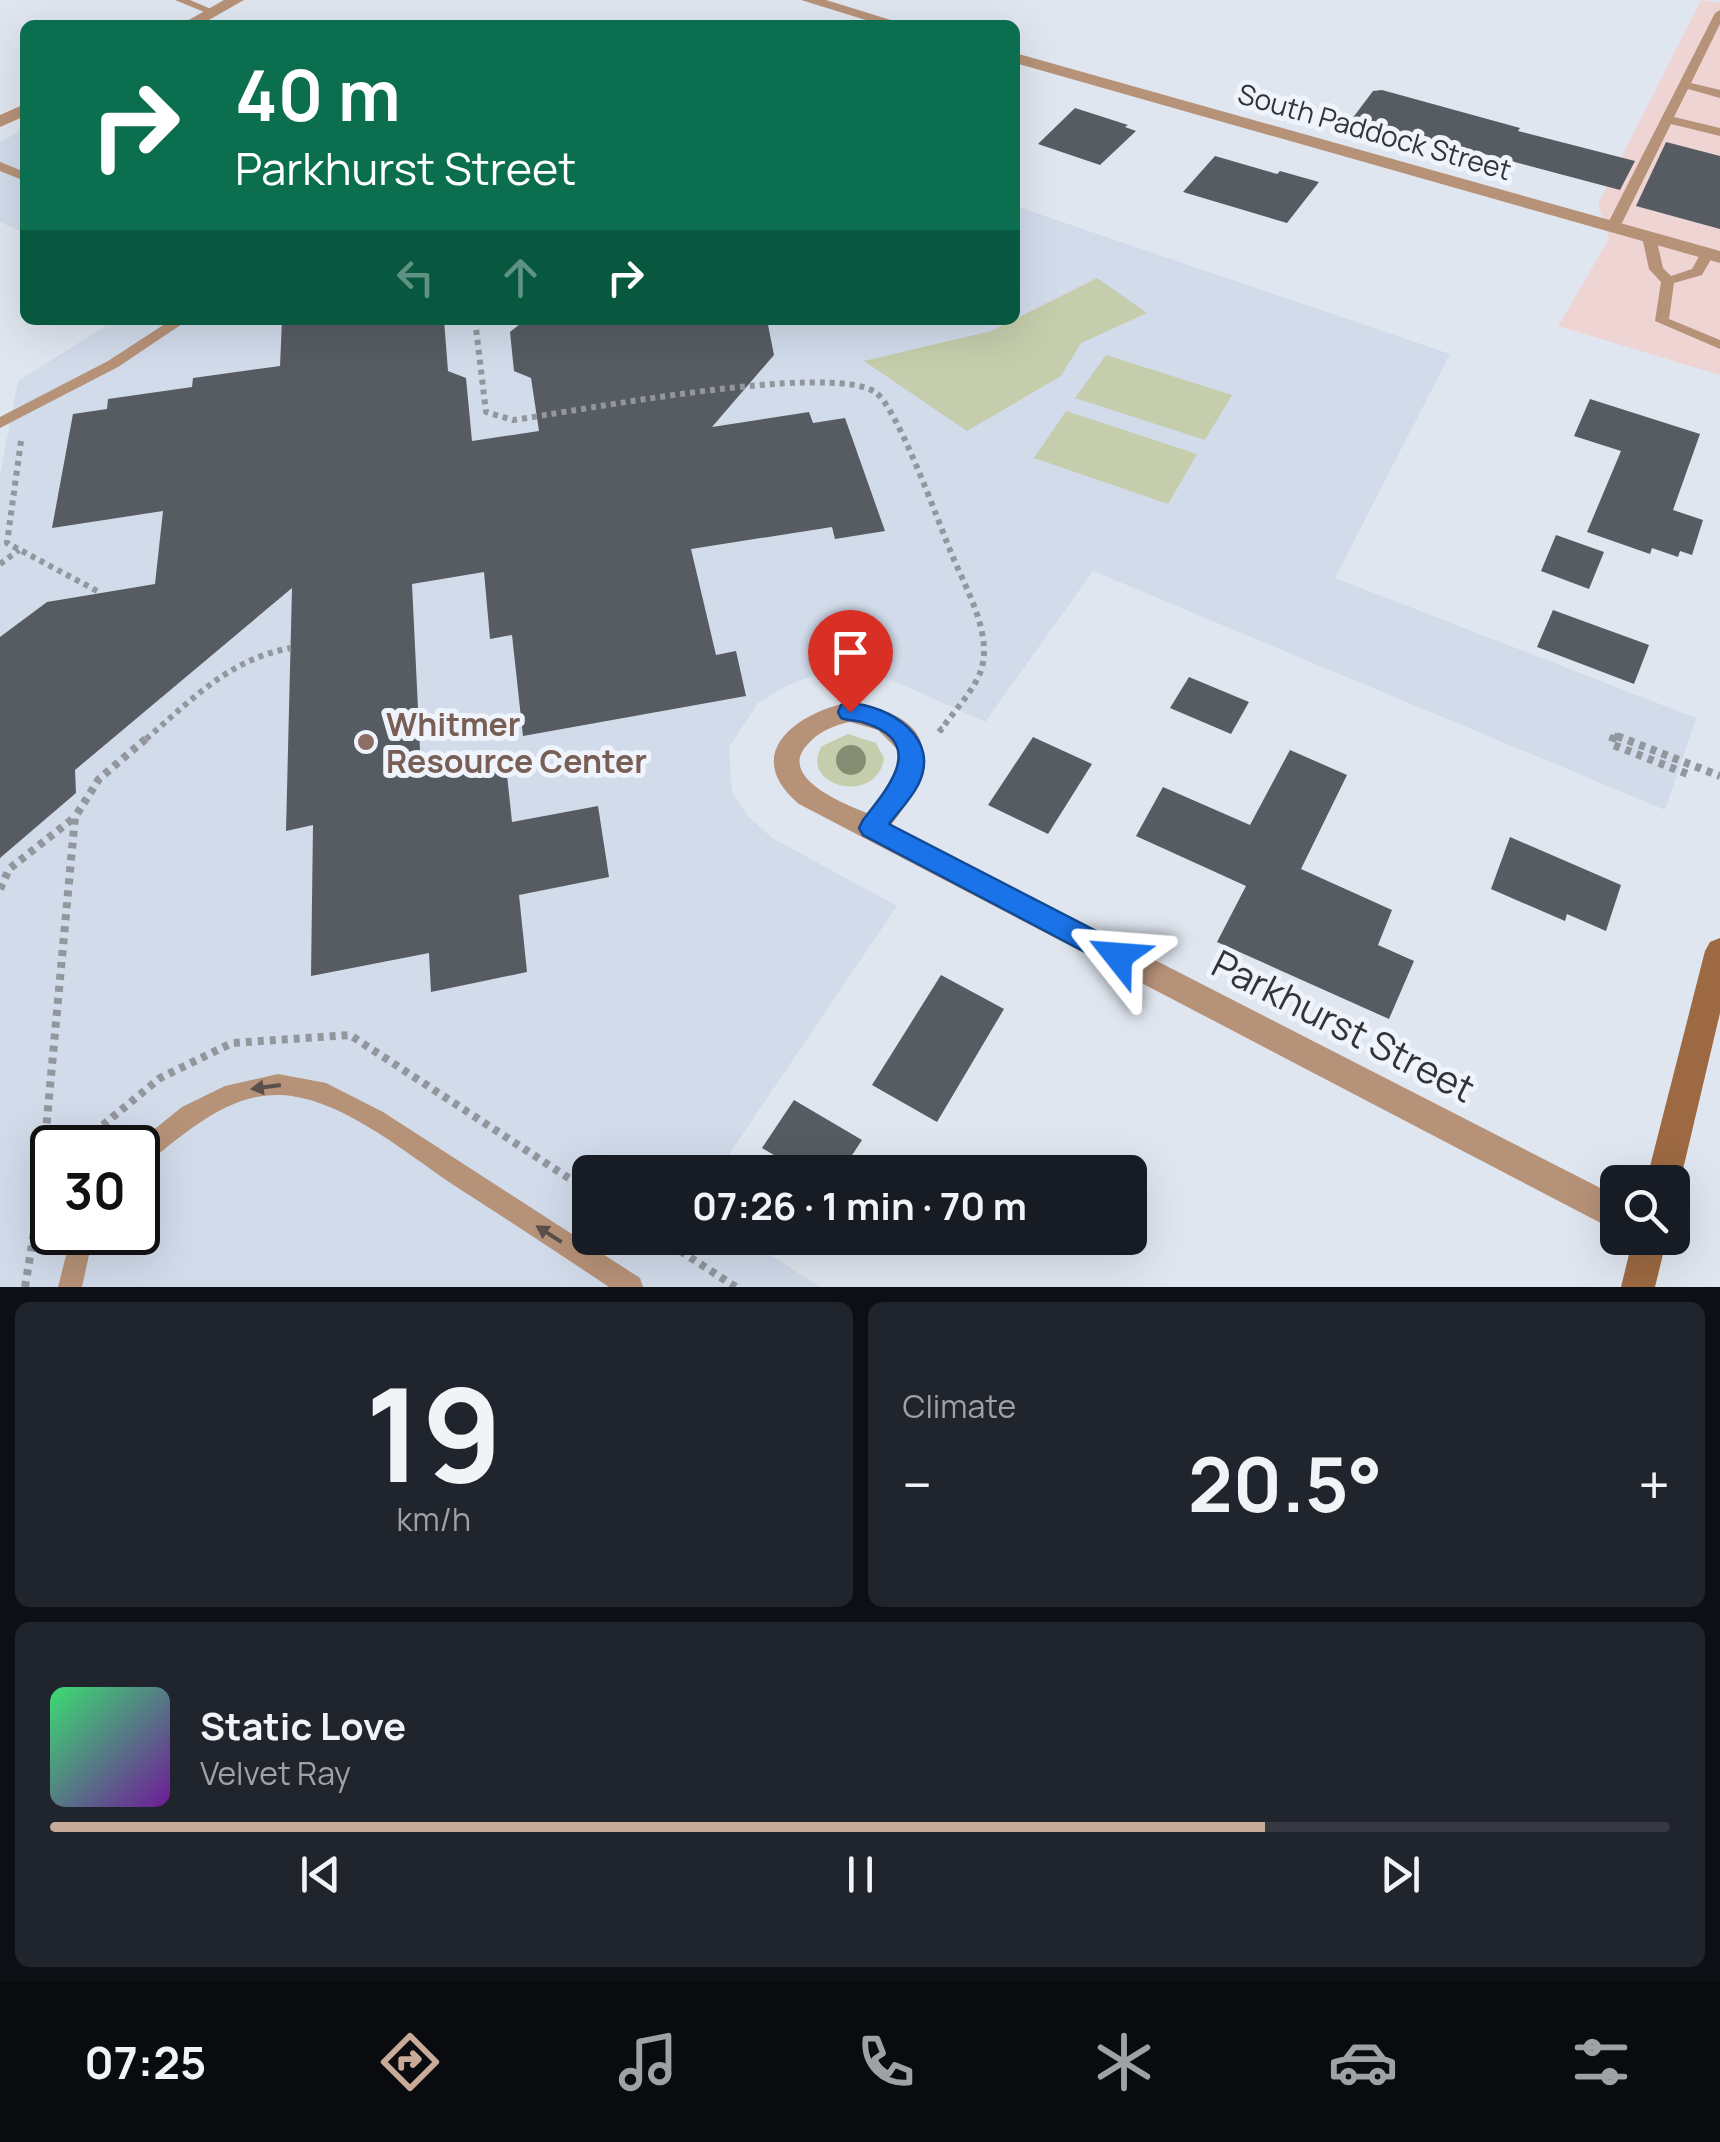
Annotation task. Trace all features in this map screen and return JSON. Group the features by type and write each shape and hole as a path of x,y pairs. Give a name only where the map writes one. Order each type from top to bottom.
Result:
{"main road":[{"path":"1667,1165 1720,951"},
{"path":"1638,1287 1646,1255"}],"street":[{"path":"198,20 236,0"},
{"path":"809,0 864,20"},
{"path":"868,20 889,5"},
{"name":"South Paddock Street","path":"1020,59 1713,256"},
{"name":"Parkhurst Street","path":"872,828 908,781 912,753 906,739 896,728 867,713 833,714 817,720 794,740 788,768 793,782 817,802 1600,1206"}],"lane":[{"path":"180,0 214,12"},
{"path":"1613,227 1720,13"},
{"path":"1684,85 1720,94"},
{"path":"1667,118 1720,132"},
{"path":"1649,237 1656,269 1668,281"},
{"path":"1668,281 1697,272 1713,256"},
{"path":"1668,281 1662,321 1720,344"},
{"path":"0,423 113,364 174,325"},
{"path":"160,1139 190,1115 233,1093 278,1084 326,1092 631,1287"},
{"path":"70,1287 77,1255"}],"path":[{"path":"476,325 486,412 513,420 795,380 857,384 883,398 934,510 985,640 980,673 941,730 928,717"},
{"path":"24,412 7,544 101,593"},
{"path":"0,564 20,550"},
{"path":"0,874 75,816 98,779 210,684 256,654 291,648"},
{"path":"1690,775 1611,744 1614,734 1720,776"},
{"path":"46,1125 75,816"},
{"path":"0,889 10,869"},
{"path":"26,1287 31,1255"},
{"path":"686,1255 736,1287"}],"shaded area":[{"path":"1701,0 1720,3 1720,375 1558,326 1609,239 1598,204"},
{"path":"20,132 20,231 0,222 0,142"},
{"name":"Whitmer Resource Center","path":"1020,208 1450,354 1335,578 1696,718 1665,810 1093,571 985,722 892,680 844,672 812,676 758,703 729,747 732,793 748,816 772,838 897,906 729,1155 572,1155 572,1255 770,1255 820,1287 0,1287 0,475 18,381 107,325 1020,325"}],"green space":[{"path":"1097,278 1147,313 1081,343 1061,376 967,431 864,361 1003,325 1020,325 1020,316"},
{"path":"1106,355 1232,395 1205,440 1075,398"},
{"path":"1066,411 1197,454 1168,504 1034,458"},
{"path":"848,734 876,743 884,758 878,773 855,786 829,780 820,772 817,760 822,746"}],"building":[{"path":"1382,90 1635,161 1620,190 1352,119 1373,91"},
{"path":"1075,108 1136,131 1100,165 1038,144"},
{"path":"1666,142 1720,156 1720,229 1636,206"},
{"path":"1215,156 1319,182 1287,223 1183,192"},
{"path":"282,325 444,325 448,371 466,378 472,441 539,431 531,378 514,371 510,332 519,325 768,325 774,355 712,427 809,412 813,423 845,418 885,531 835,539 832,527 691,549 716,655 736,651 746,696 523,736 512,635 490,639 484,572 412,584 421,771 505,756 512,822 598,806 609,877 519,895 527,972 431,992 429,953 311,976 313,825 286,831 292,588 75,770 76,793 0,858 0,637 47,602 155,584 163,511 52,528 73,414 107,409 108,399 192,387 193,378 280,366"},
{"path":"1590,399 1700,434 1673,510 1703,520 1692,555 1680,551 1678,557 1652,548 1650,554 1587,532 1621,451 1574,436"},
{"path":"1556,535 1604,552 1589,589 1541,571"},
{"path":"1553,610 1649,645 1634,684 1537,647"},
{"path":"1189,677 1249,702 1231,734 1170,708"},
{"path":"1033,737 1092,764 1048,834 988,805"},
{"path":"1290,750 1347,775 1301,869 1392,910 1378,945 1414,961 1389,1019 1217,942 1246,886 1136,836 1163,787 1250,825"},
{"path":"1510,837 1621,885 1606,931 1567,914 1565,921 1491,889"},
{"path":"941,975 1004,1009 937,1122 872,1085"},
{"path":"794,1100 862,1140 852,1155 774,1155 762,1148"}],"place":[{"name":"Whitmer Resource Center","path":"366,742"}],"route":[{"path":"850,712 883,719 906,739 912,753 908,781 872,828 1118,956"}]}
